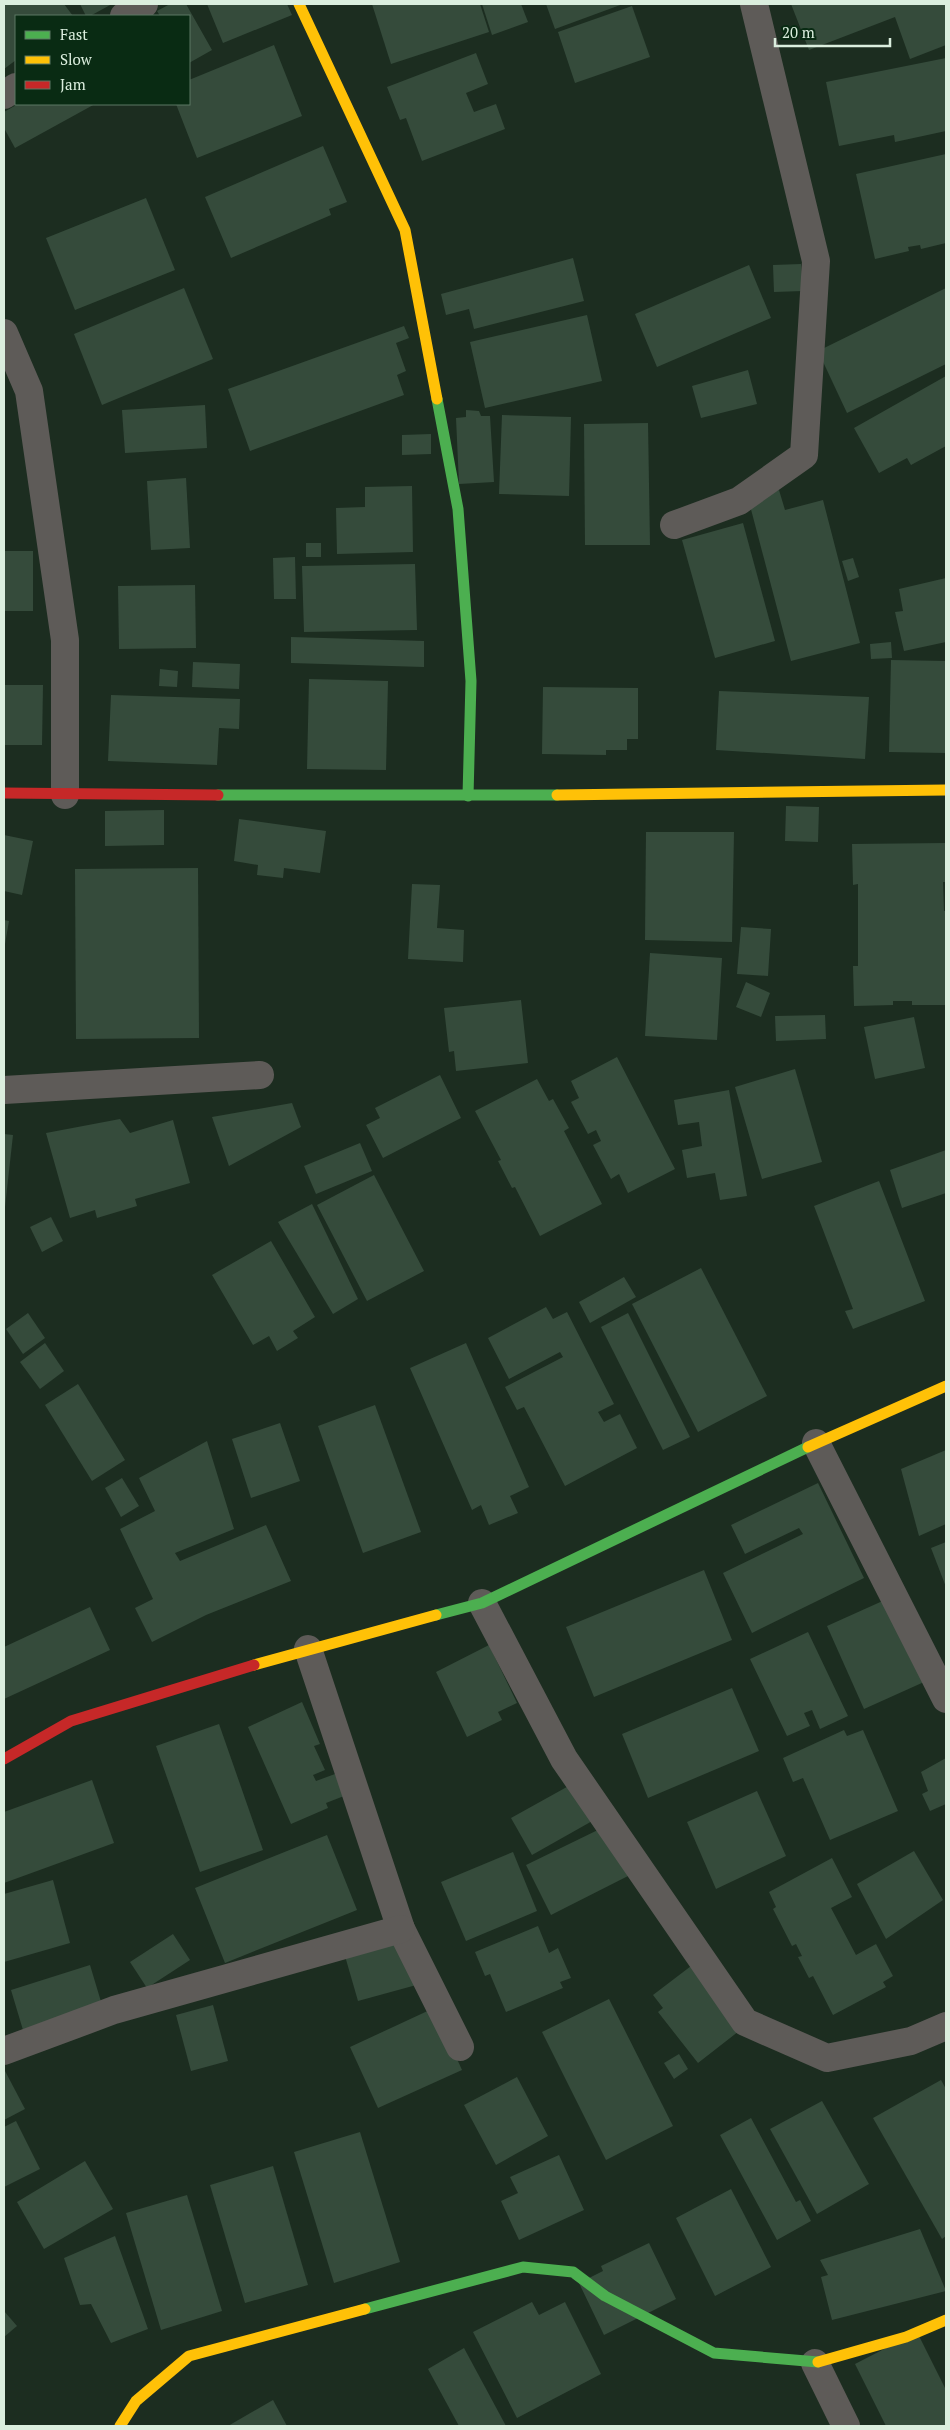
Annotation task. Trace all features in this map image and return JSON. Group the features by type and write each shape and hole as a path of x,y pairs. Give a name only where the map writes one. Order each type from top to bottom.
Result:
{"street":[{"path":"126,15 144,4"},
{"path":"299,4 405,230 458,509 471,681 468,796"},
{"path":"674,525 740,501 804,455 816,261 754,4"},
{"path":"4,95 15,88"},
{"path":"4,334 29,391 65,640 65,795"},
{"path":"4,792 65,795 468,796 946,790"},
{"path":"4,1090 260,1075"},
{"path":"4,1759 71,1721 308,1649 482,1603 816,1443 946,1386"},
{"path":"816,1443 946,1699"},
{"path":"482,1603 564,1759 745,2022 827,2058 911,2041 946,2026"},
{"path":"308,1649 401,1929 460,2047"},
{"path":"4,2051 114,2010 401,1929"},
{"path":"120,2426 136,2401 189,2356 523,2267 573,2272 605,2296 714,2353 815,2363 906,2337 946,2320"},
{"path":"815,2363 846,2426"}],"building":[{"path":"4,4 64,4 72,15 15,15 15,61 4,69"},
{"path":"80,4 112,4 92,15 86,15"},
{"path":"170,4 186,4 212,50 190,62 190,15 159,15 157,11"},
{"path":"207,4 287,4 292,15 223,43"},
{"path":"372,4 480,4 489,32 391,64"},
{"path":"482,4 521,4 528,22 492,35"},
{"path":"546,4 623,4 555,29"},
{"path":"791,4 946,4 946,45 910,59 895,17 809,50"},
{"path":"632,6 650,57 575,83 558,32"},
{"path":"274,45 302,116 197,158 176,105 190,105 190,80"},
{"path":"476,53 488,84 466,93 474,112 496,104 505,129 422,161 406,118 400,120 387,87"},
{"path":"946,58 946,131 895,142 894,135 839,146 826,82"},
{"path":"16,105 93,105 15,148 4,128 4,112"},
{"path":"323,146 347,202 329,209 331,215 231,258 205,197"},
{"path":"946,154 946,243 921,249 920,245 908,247 909,251 875,259 856,174"},
{"path":"146,198 175,270 75,310 46,238"},
{"path":"573,258 584,301 474,329 469,309 446,315 441,294"},
{"path":"801,264 803,291 774,292 773,265"},
{"path":"749,265 771,318 657,367 635,314"},
{"path":"184,288 213,359 102,405 74,334"},
{"path":"946,288 946,364 847,413 818,351"},
{"path":"587,315 602,381 485,408 470,342"},
{"path":"404,326 409,338 396,343 406,371 397,375 404,395 250,451 228,389"},
{"path":"748,370 757,404 701,418 692,386"},
{"path":"946,376 946,446 911,465 907,458 879,473 854,428"},
{"path":"205,405 207,448 125,453 122,410"},
{"path":"466,410 479,411 481,416 490,416 494,482 459,484 456,418 466,417"},
{"path":"502,415 571,417 569,496 499,494"},
{"path":"648,423 650,545 585,545 584,424"},
{"path":"431,434 431,454 402,455 402,435"},
{"path":"186,478 190,548 151,550 147,481"},
{"path":"412,486 413,552 337,554 336,508 365,507 365,487"},
{"path":"779,490 785,510 823,500 860,643 791,661 748,498"},
{"path":"743,523 775,641 715,658 682,540"},
{"path":"306,543 321,543 321,557 306,557"},
{"path":"4,551 33,551 33,611 4,611"},
{"path":"295,557 296,599 274,599 273,558"},
{"path":"853,558 859,577 848,581 842,561"},
{"path":"415,564 417,630 304,632 302,566"},
{"path":"946,578 946,642 904,651 895,612 903,611 899,589"},
{"path":"195,585 196,648 119,649 118,586"},
{"path":"291,637 424,641 424,667 291,663"},
{"path":"891,642 892,658 871,659 870,644"},
{"path":"891,660 946,661 946,753 889,752"},
{"path":"193,662 240,664 239,689 192,687"},
{"path":"160,669 178,671 177,687 159,686"},
{"path":"309,679 388,681 386,770 307,769"},
{"path":"4,685 43,685 42,745 4,745"},
{"path":"543,687 638,688 638,739 627,739 627,750 606,750 606,755 542,754"},
{"path":"719,691 869,697 865,759 716,750"},
{"path":"111,695 240,699 239,729 219,728 217,765 108,761"},
{"path":"786,806 819,807 818,842 785,841"},
{"path":"164,810 164,845 105,846 105,811"},
{"path":"239,819 326,831 320,873 284,868 283,878 257,875 258,865 234,861"},
{"path":"646,832 734,832 732,942 645,940"},
{"path":"4,835 33,841 22,895 4,891"},
{"path":"946,843 946,882 943,882 944,911 946,911 946,1005 912,1005 912,1001 893,1001 893,1005 854,1006 853,966 858,966 858,884 853,885 852,844"},
{"path":"198,868 199,1038 76,1039 75,869"},
{"path":"412,884 440,885 437,928 464,930 463,962 408,959"},
{"path":"4,920 9,921 5,944 4,944"},
{"path":"741,927 771,929 768,976 737,974"},
{"path":"650,953 722,958 717,1040 645,1036"},
{"path":"746,982 770,993 761,1017 736,1007"},
{"path":"521,1000 528,1063 456,1071 454,1051 449,1052 444,1008"},
{"path":"825,1015 826,1039 776,1041 775,1016"},
{"path":"914,1017 925,1068 875,1079 864,1027"},
{"path":"617,1057 675,1169 628,1193 619,1174 611,1179 593,1145 601,1141 596,1130 588,1134 571,1102 579,1098 571,1081"},
{"path":"795,1069 822,1162 762,1179 735,1087"},
{"path":"440,1075 461,1118 383,1158 366,1125 380,1118 375,1108"},
{"path":"537,1079 549,1101 553,1099 569,1128 564,1131 602,1204 540,1236 515,1187 512,1188 498,1161 501,1160 475,1111"},
{"path":"729,1090 747,1196 720,1200 715,1173 687,1178 682,1150 702,1146 699,1122 678,1125 674,1100"},
{"path":"292,1103 301,1127 229,1166 212,1117"},
{"path":"120,1119 130,1133 173,1120 190,1183 135,1199 137,1206 97,1218 95,1210 70,1218 46,1133"},
{"path":"4,1134 13,1135 5,1207 4,1206"},
{"path":"360,1143 372,1171 316,1194 304,1166"},
{"path":"946,1150 946,1193 902,1208 890,1170"},
{"path":"374,1175 424,1271 367,1301 317,1205"},
{"path":"879,1181 925,1301 853,1329 845,1311 853,1309 814,1206"},
{"path":"312,1204 358,1299 333,1314 278,1222"},
{"path":"51,1217 63,1241 42,1252 30,1227"},
{"path":"271,1241 315,1317 293,1331 298,1338 277,1351 269,1336 253,1345 212,1275"},
{"path":"701,1268 767,1396 698,1432 632,1304"},
{"path":"624,1277 636,1297 590,1323 579,1302"},
{"path":"546,1307 553,1319 567,1312 614,1404 598,1412 604,1422 620,1414 637,1448 565,1486 524,1407 517,1410 505,1387 563,1357 560,1352 509,1379 488,1338"},
{"path":"28,1313 45,1338 23,1354 6,1329"},
{"path":"628,1313 690,1437 663,1450 601,1327"},
{"path":"45,1343 64,1371 40,1389 20,1362"},
{"path":"466,1343 529,1487 510,1496 518,1513 489,1525 481,1505 472,1510 410,1368"},
{"path":"78,1384 125,1460 92,1481 45,1405"},
{"path":"375,1405 421,1532 363,1553 318,1426"},
{"path":"280,1423 300,1481 251,1498 232,1439"},
{"path":"207,1441 234,1529 175,1553 180,1561 266,1525 291,1581 206,1615 152,1642 135,1608 153,1599 120,1529 155,1511 139,1478"},
{"path":"946,1450 946,1524 919,1536 901,1469"},
{"path":"122,1478 139,1506 121,1517 105,1488"},
{"path":"818,1483 864,1578 752,1633 723,1573 803,1534 799,1528 745,1554 731,1525"},
{"path":"946,1542 946,1587 931,1548"},
{"path":"704,1570 732,1640 594,1697 566,1627"},
{"path":"887,1599 924,1682 864,1709 827,1626"},
{"path":"90,1607 110,1650 4,1699 4,1647"},
{"path":"808,1632 848,1716 820,1729 812,1710 804,1713 810,1726 787,1736 750,1659"},
{"path":"489,1645 517,1703 498,1712 502,1720 467,1737 436,1672"},
{"path":"732,1688 759,1751 648,1798 622,1734"},
{"path":"302,1702 320,1744 314,1746 325,1770 313,1775 316,1781 335,1774 344,1796 326,1803 328,1808 291,1824 248,1727"},
{"path":"219,1724 263,1850 200,1872 156,1746"},
{"path":"844,1730 847,1736 863,1730 898,1811 830,1840 803,1778 793,1782 783,1758"},
{"path":"946,1758 946,1804 930,1811 922,1794 928,1791 921,1772"},
{"path":"92,1780 114,1843 4,1883 4,1812"},
{"path":"574,1783 594,1820 532,1855 511,1818"},
{"path":"757,1791 786,1856 716,1889 687,1822"},
{"path":"606,1826 630,1875 551,1915 526,1865"},
{"path":"327,1835 357,1910 225,1963 195,1888"},
{"path":"914,1851 943,1900 886,1939 857,1884"},
{"path":"513,1852 537,1911 466,1941 441,1882"},
{"path":"832,1858 852,1897 831,1908 856,1955 876,1944 893,1976 883,1982 886,1987 833,2015 813,1976 809,1978 798,1957 802,1956 796,1944 792,1946 773,1909 776,1907 769,1892"},
{"path":"53,1880 70,1943 4,1962 4,1894"},
{"path":"538,1926 549,1953 558,1948 571,1978 560,1982 563,1988 506,2012 490,1974 485,1976 475,1952"},
{"path":"173,1934 190,1960 147,1988 130,1962"},
{"path":"407,1938 420,1984 358,2001 345,1956"},
{"path":"695,1963 748,2024 698,2063 658,2012 663,2008 653,1995"},
{"path":"90,1965 105,2015 26,2040 11,1990"},
{"path":"609,1999 673,2126 606,2160 542,2032"},
{"path":"213,2005 228,2061 191,2071 176,2015"},
{"path":"434,2008 462,2070 378,2108 350,2047"},
{"path":"679,2054 688,2069 674,2079 664,2063"},
{"path":"4,2069 25,2109 4,2120"},
{"path":"517,2077 548,2136 496,2165 464,2105"},
{"path":"941,2080 946,2089 946,2236 942,2239 873,2118"},
{"path":"822,2101 869,2184 817,2214 770,2129"},
{"path":"751,2118 796,2202 800,2200 811,2221 777,2240 720,2135"},
{"path":"16,2121 40,2169 4,2187 4,2127"},
{"path":"360,2132 400,2262 334,2283 294,2152"},
{"path":"559,2155 584,2210 519,2240 501,2201 518,2193 510,2177"},
{"path":"85,2161 113,2209 44,2249 17,2202"},
{"path":"273,2166 308,2285 245,2303 210,2185"},
{"path":"731,2189 771,2267 715,2296 676,2218"},
{"path":"187,2195 222,2311 161,2330 126,2213"},
{"path":"920,2229 946,2291 832,2320 821,2277 828,2275 820,2260"},
{"path":"115,2236 148,2329 111,2343 91,2304 80,2305 64,2258"},
{"path":"649,2243 676,2299 604,2335 579,2283 603,2271 601,2266"},
{"path":"532,2302 539,2315 565,2302 601,2374 517,2418 473,2332"},
{"path":"4,2311 17,2326 4,2337"},
{"path":"917,2332 946,2390 946,2426 886,2426 855,2364"},
{"path":"464,2348 506,2426 459,2426 428,2369"},
{"path":"273,2400 287,2426 228,2426"}],"traffic: fast":[{"path":"437,399 458,509 471,681 468,796"},
{"path":"218,795 557,795"},
{"path":"436,1615 482,1603 808,1447"},
{"path":"365,2309 523,2267 573,2272 605,2296 714,2353 818,2362"}],"traffic: slow":[{"path":"299,4 405,230 437,399"},
{"path":"557,795 946,790"},
{"path":"808,1447 946,1386"},
{"path":"254,1665 436,1615"},
{"path":"120,2426 136,2401 189,2356 365,2309"},
{"path":"818,2362 906,2337 946,2320"}],"traffic: jam":[{"path":"4,793 218,795"},
{"path":"4,1759 71,1721 254,1665"}]}
